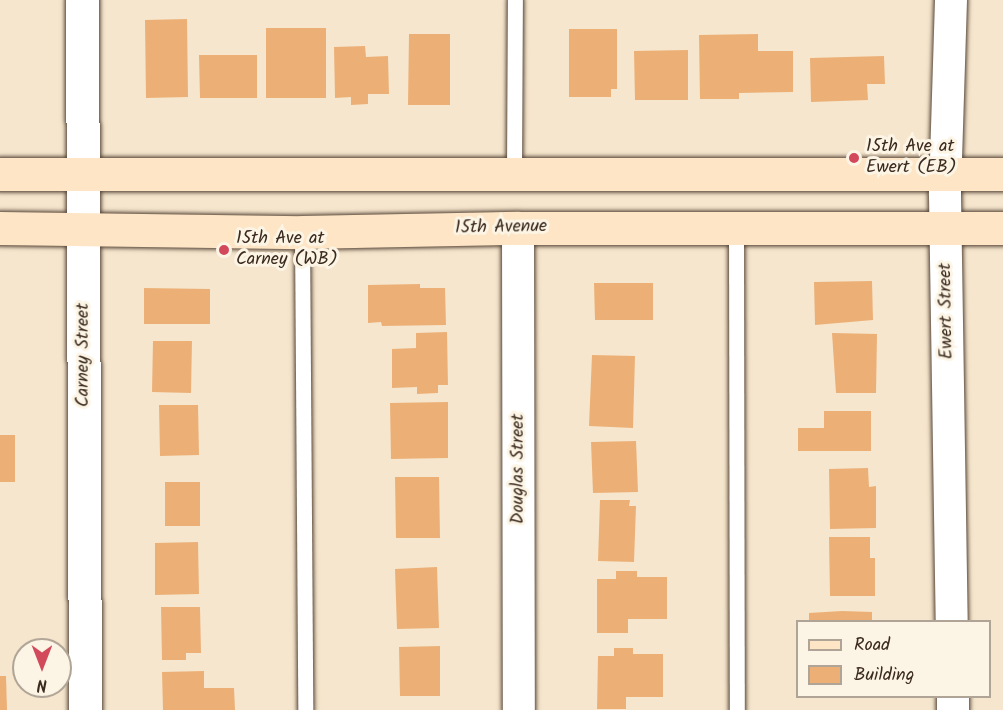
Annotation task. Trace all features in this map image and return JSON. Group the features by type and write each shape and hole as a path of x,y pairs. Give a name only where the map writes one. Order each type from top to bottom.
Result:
{"main road":[{"path":"0,174 1003,174"},
{"name":"15th Avenue","path":"0,228 302,232 518,228 1003,228"}],"street":[{"name":"Carney Street","path":"82,0 85,710"},
{"name":"Ewert Street","path":"951,0 945,174 952,620"},
{"name":"Douglas Street","path":"518,228 519,710"}],"lane":[{"path":"514,174 515,0"},
{"path":"736,228 737,710"},
{"path":"302,232 305,710"}],"building":[{"path":"187,19 188,97 146,98 145,20"},
{"path":"266,28 326,28 326,98 266,98"},
{"path":"569,29 617,29 617,89 611,89 611,97 569,97"},
{"path":"409,34 450,34 450,105 408,105"},
{"path":"758,34 758,51 793,51 793,92 739,93 739,99 700,99 699,35"},
{"path":"365,46 366,57 388,56 389,94 368,94 368,104 351,105 351,97 335,98 334,47"},
{"path":"688,50 688,100 635,100 634,51"},
{"path":"199,55 257,55 257,98 200,98"},
{"path":"884,56 885,84 867,84 868,100 811,102 810,58"},
{"path":"872,281 873,320 815,325 814,282"},
{"path":"594,283 653,283 653,320 595,320"},
{"path":"420,284 420,288 445,288 446,325 382,326 381,322 368,323 368,285"},
{"path":"144,288 210,289 210,324 144,324"},
{"path":"447,332 448,385 438,385 438,393 417,394 417,387 392,388 392,349 416,348 416,333"},
{"path":"832,333 877,334 876,393 836,393"},
{"path":"153,341 192,341 191,393 152,392"},
{"path":"592,355 635,356 633,428 589,426"},
{"path":"448,402 448,458 391,459 390,403"},
{"path":"159,405 198,405 199,455 160,456"},
{"path":"824,411 871,411 871,451 798,451 798,428 824,428"},
{"path":"0,435 15,435 15,482 0,482"},
{"path":"636,441 638,492 593,493 591,442"},
{"path":"868,468 869,487 876,486 876,528 830,529 829,469"},
{"path":"395,477 439,477 440,538 396,538"},
{"path":"165,482 200,482 200,526 165,526"},
{"path":"600,500 630,500 629,506 636,506 634,562 598,561"},
{"path":"829,537 870,537 870,558 875,558 875,596 830,596"},
{"path":"198,542 199,594 155,595 155,543"},
{"path":"437,567 439,628 397,629 395,569"},
{"path":"616,571 637,571 637,577 667,577 667,619 628,619 628,633 597,633 597,579 616,579"},
{"path":"161,607 200,607 201,653 186,653 186,660 162,660"},
{"path":"872,612 872,620 809,620 809,613"},
{"path":"440,646 440,696 400,696 399,647"},
{"path":"614,648 633,648 633,654 663,654 663,697 626,697 626,709 597,709 598,656 614,656"},
{"path":"204,671 204,688 234,688 235,710 163,710 162,672"},
{"path":"0,676 6,676 7,710 0,710"}],"place":[{"name":"15th Ave at Ewert (EB)","path":"854,158"},
{"name":"15th Ave at Carney (WB)","path":"224,250"}]}
